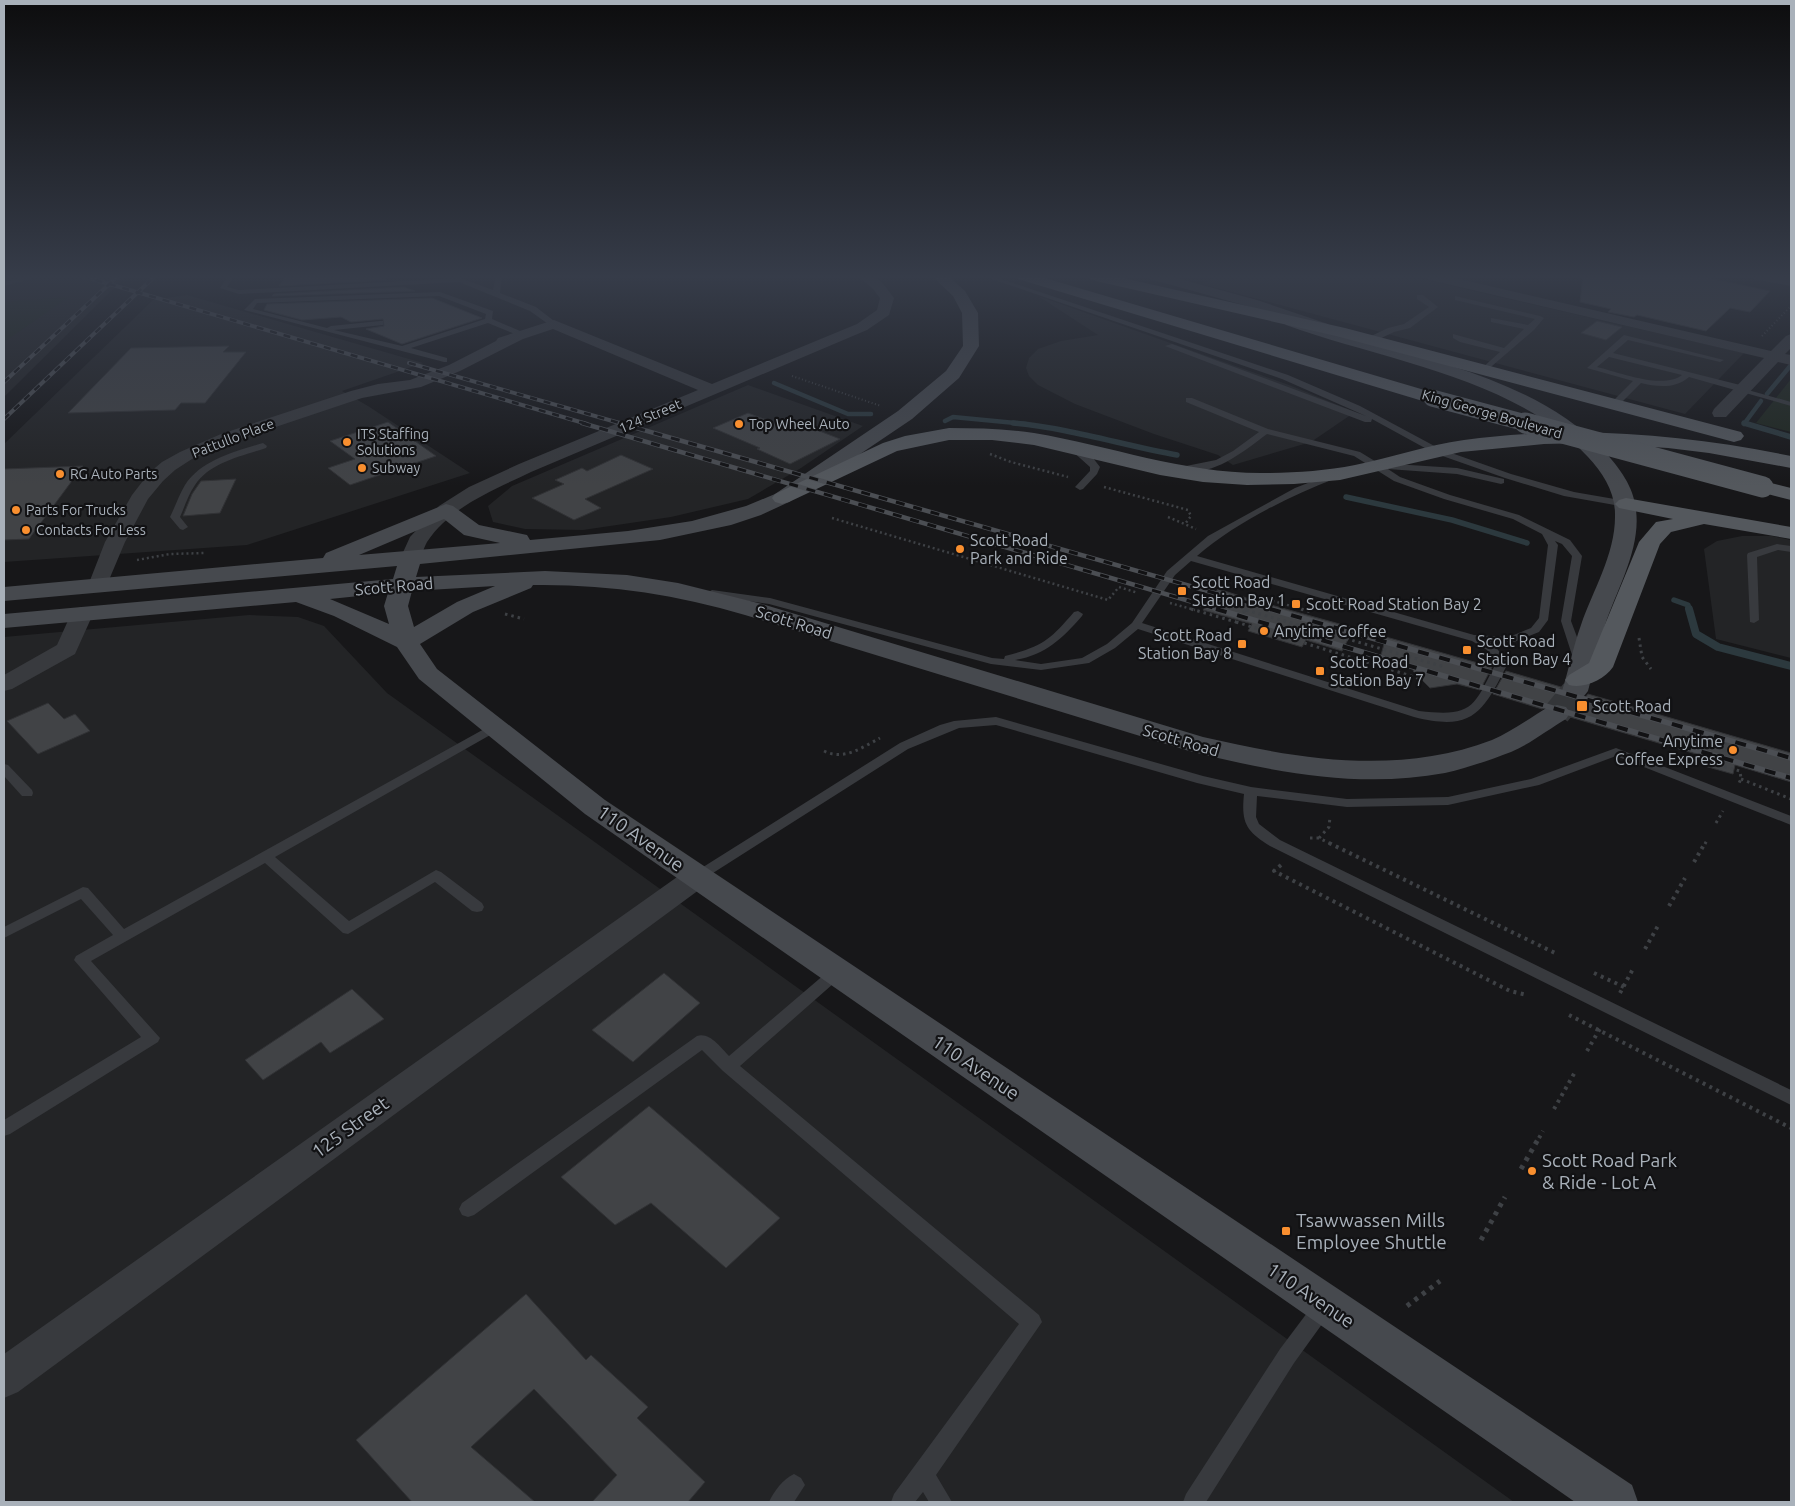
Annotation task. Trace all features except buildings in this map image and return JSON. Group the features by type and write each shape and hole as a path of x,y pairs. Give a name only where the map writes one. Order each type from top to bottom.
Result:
{"main road":[{"name":"Scott Road","path":"4,594 98,583 410,559 659,533 741,516 762,509 782,498 905,415 953,374 971,346"},
{"name":"King George Boulevard","path":"1259,346 1432,398 1791,494"},
{"path":"1369,346 1492,387 1533,407 1579,437 1598,455 1612,473 1621,488 1626,504 1626,518 1619,553 1592,628 1579,680"},
{"path":"1394,346 1791,450"},
{"path":"782,498 849,467 872,453 906,442 940,435 973,432 1038,438 1164,470 1197,476 1246,480 1340,474 1463,446 1521,438 1638,439 1696,445 1791,462"},
{"path":"1626,504 1791,533"},
{"path":"314,566 446,510 472,530 511,540 552,544"},
{"path":"1579,680 1600,667 1650,542 1664,527 1702,518"},
{"name":"110 Avenue","path":"410,559 396,606 406,642 428,674 595,807 1615,1502"},
{"path":"297,595 342,611 406,642 465,607 537,577"},
{"name":"Scott Road","path":"4,620 402,584 493,578 592,579 682,589 1187,742 1278,763 1359,771 1410,769 1451,762 1512,743 1540,727 1558,713"}],"street":[{"name":"Pattullo Place","path":"374,390 392,380 486,346"},
{"name":"Pattullo Place","path":"98,583 107,559 145,491 156,476 166,468 220,440 374,390 413,384 452,369 497,346"},
{"path":"607,346 712,390"},
{"name":"124 Street","path":"410,559 416,541 446,510 476,491 525,468 816,346"},
{"path":"1734,346 1784,358"},
{"path":"1720,413 1744,390 1784,358"},
{"path":"4,684 67,649 82,614"},
{"name":"125 Street","path":"4,1378 696,876"}],"lane":[{"path":"396,346 444,360"},
{"path":"403,348 408,346"},
{"path":"1169,346 1283,387 1351,415 1388,425 1438,451 1508,476 1571,494"},
{"path":"1488,346 1506,351"},
{"path":"1485,370 1511,346"},
{"path":"1616,346 1591,368 1652,383 1680,382 1688,375"},
{"path":"1664,346 1720,360"},
{"path":"1607,354 1791,404"},
{"path":"1615,404 1639,380"},
{"path":"1189,400 1265,431 1357,454 1394,477 1447,497 1516,516 1566,542 1576,556 1566,621 1579,680"},
{"path":"1164,470 1198,468 1228,460 1265,431"},
{"path":"183,527 176,517 192,482 201,472 263,446"},
{"path":"1071,446 1090,460 1095,467 1094,472 1077,483"},
{"path":"1374,466 1457,471 1527,487 1626,504"},
{"path":"682,589 770,601 991,661 1041,667 1085,661 1111,646 1136,625 1171,573 1212,538 1298,490 1340,474"},
{"path":"1189,557 1474,638 1510,640 1535,630 1544,618 1554,545 1544,530"},
{"path":"1754,620 1752,555 1777,547 1791,549"},
{"path":"991,661 1028,656 1048,646 1078,614"},
{"path":"1136,625 1418,714 1443,718 1468,715 1479,707 1502,663 1491,648 1474,638"},
{"path":"696,876 904,746 944,728 958,724 996,721 1202,780 1251,791 1348,803 1448,801 1534,782 1616,752 1791,821"},
{"path":"4,1129 152,1038 81,960 495,728"},
{"path":"4,768 27,793"},
{"path":"1251,791 1248,815 1255,830 1276,843 1791,1098"},
{"path":"266,856 348,929 436,875 477,908"},
{"path":"4,933 83,892 122,936"},
{"path":"729,1066 837,972"},
{"path":"468,1209 703,1041 729,1066 1032,1322 902,1502"},
{"path":"1194,1502 1287,1356 1325,1305"},
{"path":"924,1474 941,1502"},
{"path":"780,1502 794,1485"}],"path":[{"path":"785,374 833,388 882,407"},
{"path":"986,453 1077,483"},
{"path":"1098,486 1188,510 1191,516 1185,524"},
{"path":"1168,517 1203,532"},
{"path":"832,518 1108,600 1119,588 1238,621 1421,679"},
{"path":"1238,621 1254,600"},
{"path":"1246,610 1445,666"},
{"path":"1726,736 1722,766 1740,771 1741,779 1736,788"},
{"path":"1688,737 1724,748"},
{"path":"824,751 829,755 839,756 881,738"},
{"path":"1741,779 1791,799"},
{"path":"1716,824 1726,806"},
{"path":"1302,838 1320,838 1555,954"},
{"path":"1694,862 1707,840"},
{"path":"1281,865 1274,871 1510,991 1527,995"},
{"path":"1669,906 1685,878"},
{"path":"1645,949 1659,924"},
{"path":"1618,996 1634,967"},
{"path":"1594,973 1624,987"},
{"path":"1569,1015 1791,1128"},
{"path":"1587,1051 1603,1024"},
{"path":"1554,1109 1575,1072"},
{"path":"1521,1168 1543,1130"},
{"path":"1481,1240 1505,1196"},
{"path":"1406,1306 1440,1281"}],"shaded area":[{"path":"4,346 55,346 4,397"},
{"path":"105,346 365,346 423,363 342,391 470,473 247,545 4,562 4,444"},
{"path":"1046,346 1180,346 1289,385 1355,412 1311,442 1233,465 1218,455 1154,434 1075,404 1038,385 1029,376 1026,368 1029,358 1038,349"},
{"path":"1433,346 1715,346 1744,353 1685,414"},
{"path":"1791,379 1791,432 1756,423"},
{"path":"748,385 863,426 801,468 748,499 671,517 583,530 525,529 493,522 488,506 512,486"},
{"path":"1742,536 1772,536 1791,540 1791,658 1716,639 1704,549 1717,541"},
{"path":"249,615 298,617 324,626 387,693 1514,1502 4,1502 4,637"}],"waterway":[{"path":"1767,394 1791,365"},
{"path":"774,383 848,414 871,414"},
{"path":"1745,423 1761,401"},
{"path":"945,421 953,417 1026,424"},
{"path":"1013,423 1034,425 1177,455"},
{"path":"1745,423 1791,437"},
{"path":"1346,497 1452,520 1527,543"},
{"path":"1674,600 1688,605 1689,610"},
{"path":"1689,609 1696,634 1718,647 1791,666"}],"tunnel":[{"path":"1557,713 1575,691"}],"railway":[{"path":"4,382 42,346"},
{"path":"4,419 81,346"},
{"path":"322,346 587,424"},
{"path":"409,363 623,424"},
{"path":"582,423 1220,610"},
{"path":"619,423 1274,610"},
{"path":"1216,609 1791,778"},
{"path":"1270,609 1791,758"}],"place":[{"name":"Top Wheel Auto","path":"739,424"},
{"name":"ITS Staffing Solutions","path":"347,442"},
{"name":"Subway","path":"362,468"},
{"name":"RG Auto Parts","path":"60,474"},
{"name":"Parts For Trucks","path":"16,510"},
{"name":"Contacts For Less","path":"26,530"},
{"name":"Scott Road Park and Ride","path":"960,549"},
{"name":"Scott Road Station Bay 1","path":"1182,591"},
{"name":"Scott Road Station Bay 2","path":"1296,604"},
{"name":"Anytime Coffee","path":"1264,631"},
{"name":"Scott Road Station Bay 8","path":"1242,644"},
{"name":"Scott Road Station Bay 4","path":"1467,650"},
{"name":"Scott Road Station Bay 7","path":"1320,671"},
{"name":"Scott Road","path":"1582,706"},
{"name":"Anytime Coffee Express","path":"1733,750"},
{"name":"Scott Road Park & Ride - Lot A","path":"1532,1171"},
{"name":"Tsawwassen Mills Employee Shuttle","path":"1286,1231"}]}
